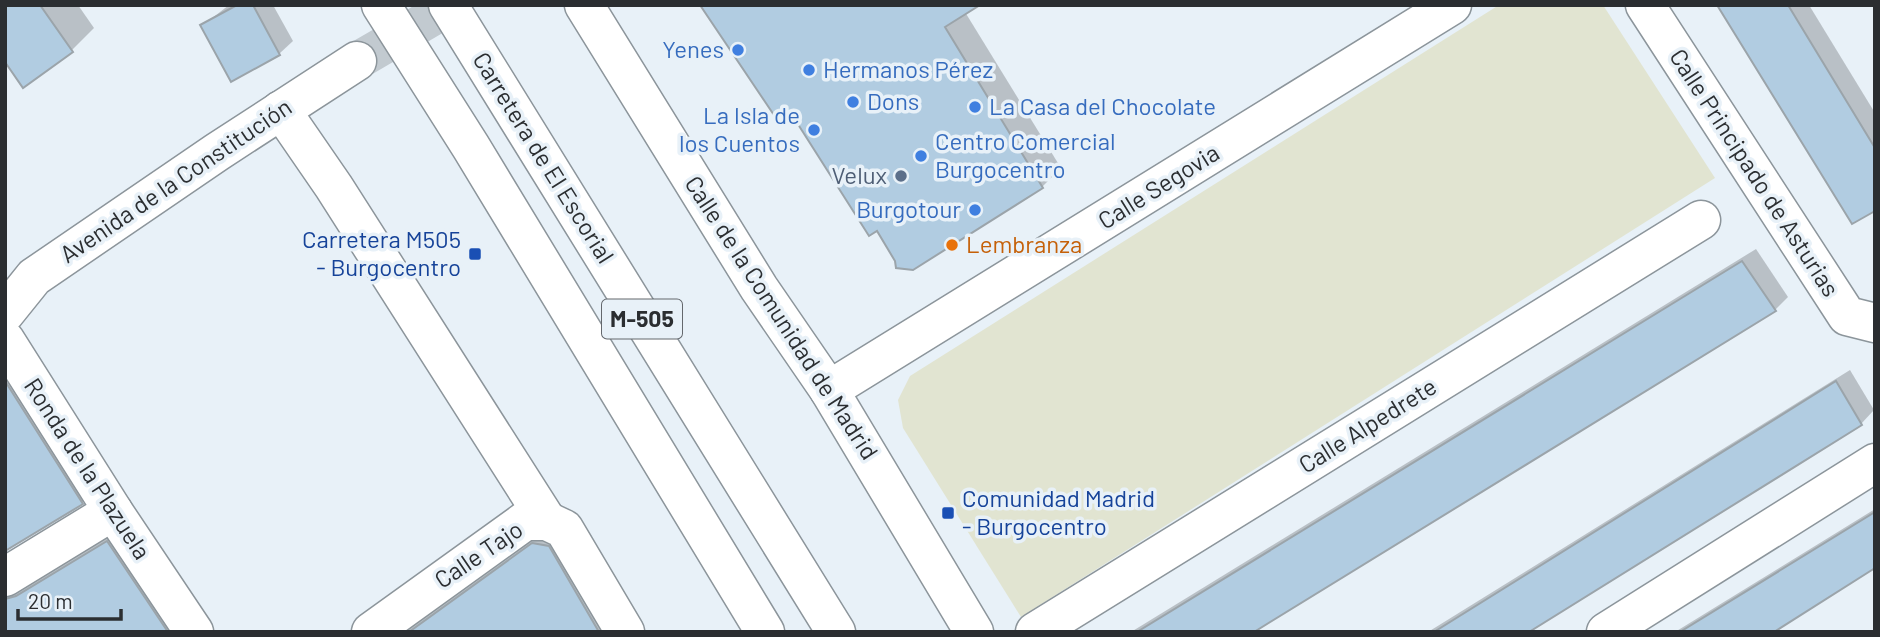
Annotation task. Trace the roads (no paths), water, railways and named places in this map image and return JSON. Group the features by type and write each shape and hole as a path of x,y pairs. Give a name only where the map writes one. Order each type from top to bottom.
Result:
{"main road":[{"name":"M-505","path":"381,5 471,147 765,632"},
{"name":"Carretera de El Escorial","path":"448,5 836,632"},
{"name":"Calle de la Comunidad de Madrid","path":"584,5 760,288 829,390 974,632"},
{"name":"Calle Segovia","path":"829,390 1452,5"},
{"name":"Calle Principado de Asturias","path":"1645,5 1847,316 1875,323"},
{"name":"Avenida de la Constitución","path":"5,313 20,278 357,61"},
{"path":"281,110 334,187 547,521"},
{"name":"Calle Alpedrete","path":"1035,632 1701,220"},
{"name":"Ronda de la Plazuela","path":"5,340 113,511 194,632"},
{"path":"1606,632 1875,463"},
{"path":"5,577 113,511"},
{"name":"Calle Tajo","path":"371,632 525,521 547,521 564,529 625,632"},
{"path":"711,543 758,632"}],"tunnel":[{"path":"357,61 453,5"}],"place":[{"name":"Yenes","path":"738,50"},
{"name":"Hermanos Pérez","path":"809,70"},
{"name":"Dons","path":"853,102"},
{"name":"La Casa del Chocolate","path":"975,107"},
{"name":"La Isla de los Cuentos","path":"814,130"},
{"name":"Centro Comercial Burgocentro","path":"921,156"},
{"name":"Velux","path":"901,176"},
{"name":"Burgotour","path":"975,210"},
{"name":"Lembranza","path":"952,245"},
{"name":"Carretera M505 - Burgocentro","path":"475,254"},
{"name":"Comunidad Madrid - Burgocentro","path":"948,513"}]}
